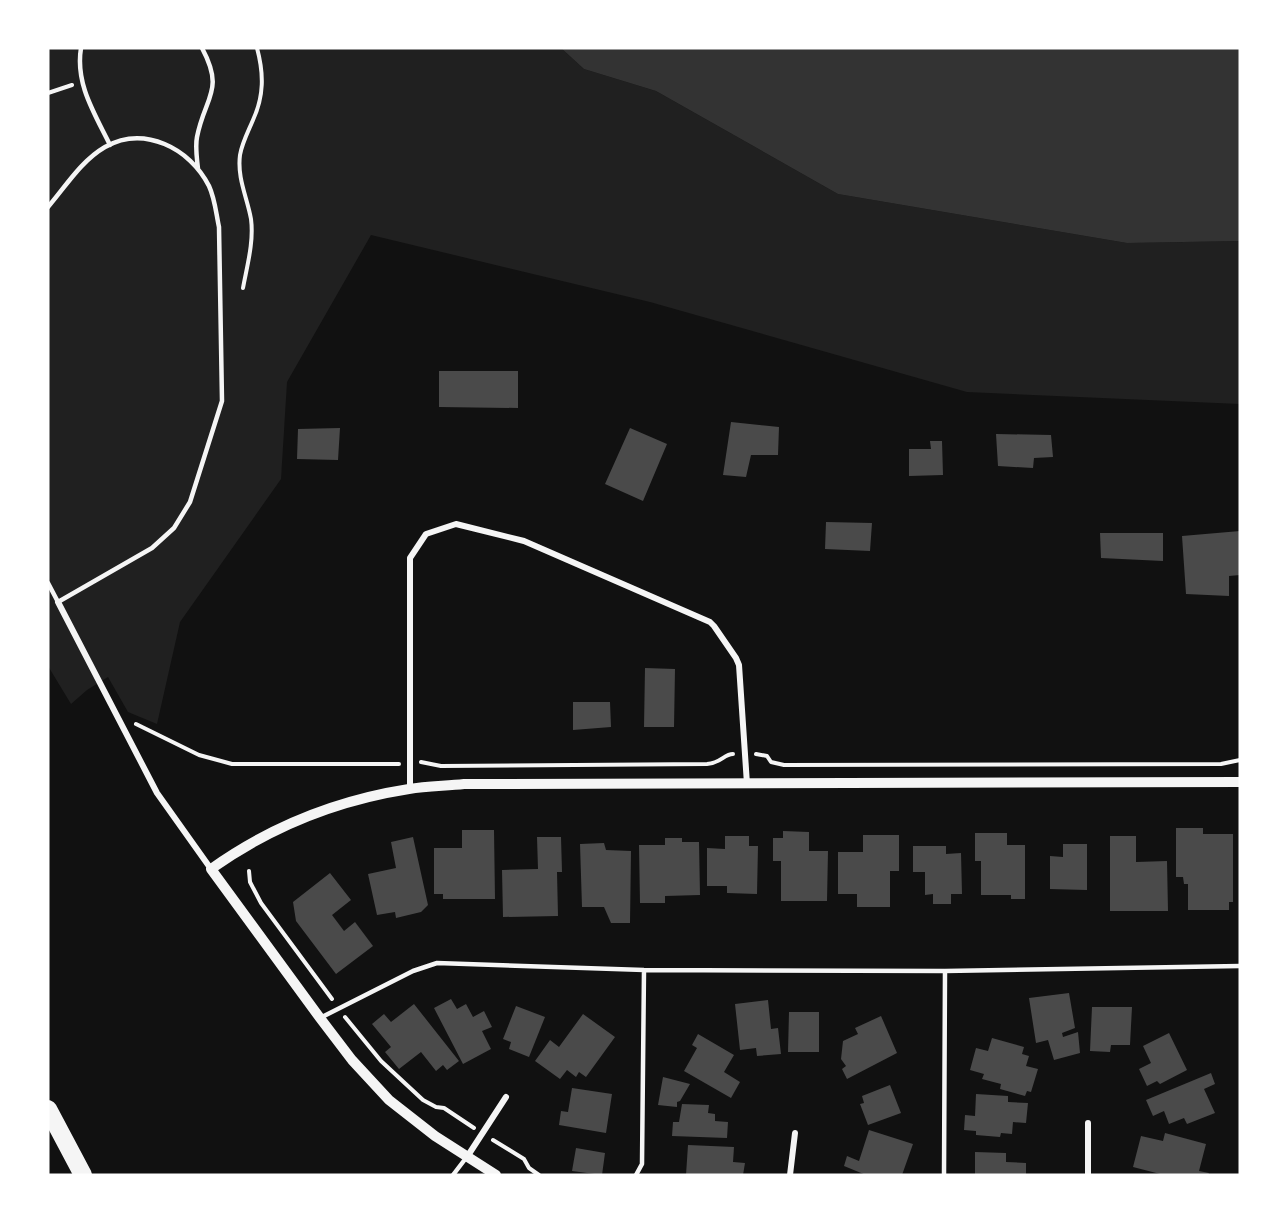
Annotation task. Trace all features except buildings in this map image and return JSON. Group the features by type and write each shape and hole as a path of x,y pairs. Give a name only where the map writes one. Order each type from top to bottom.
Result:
{"highway":[{"path":"48,1109 83,1175"},
{"path":"48,1134 76,1175"}],"street":[{"path":"410,788 410,558 426,534 456,524 524,542 714,626 739,665 747,784"},
{"path":"58,602 157,793 352,1060 389,1100 466,1158 496,1175"},
{"path":"211,869 244,846 300,819 369,797 410,788 464,784 1240,782"},
{"path":"466,1158 506,1097"},
{"path":"1088,1123 1088,1175"},
{"path":"790,1175 795,1133"}],"lane":[{"path":"81,48 79,63 82,82 110,144"},
{"path":"198,170 197,137 211,95 214,75 202,48"},
{"path":"48,207 76,173 110,144 130,137 150,139 185,156 209,186 219,226 222,393 220,409 194,493 174,528 153,548 58,602 48,583"},
{"path":"320,1018 413,971 437,963 644,970 945,971 1240,966"},
{"path":"636,1175 642,1164 644,970"},
{"path":"944,1175 945,971"},
{"path":"453,1175 466,1158"}],"path":[{"path":"243,288 252,229 239,164 242,144 258,110 263,92 257,48"},
{"path":"48,93 82,82"},
{"path":"118,716 199,755 232,764 410,764 424,762 441,766 707,764 722,761 730,754 761,754 767,756 771,762 784,765 1209,764 1240,760"},
{"path":"524,1159 528,1168 539,1175"}],"shaded area":[{"path":"48,48 561,48 584,69 656,91 838,194 1127,243 1240,241 1240,404 967,392 650,302 371,235 287,382 281,479 180,622 157,724 128,712 108,677 87,690 71,704 48,666"},
{"path":"561,48 1240,48 1240,241 1127,243 838,194 656,91 584,69"}]}
